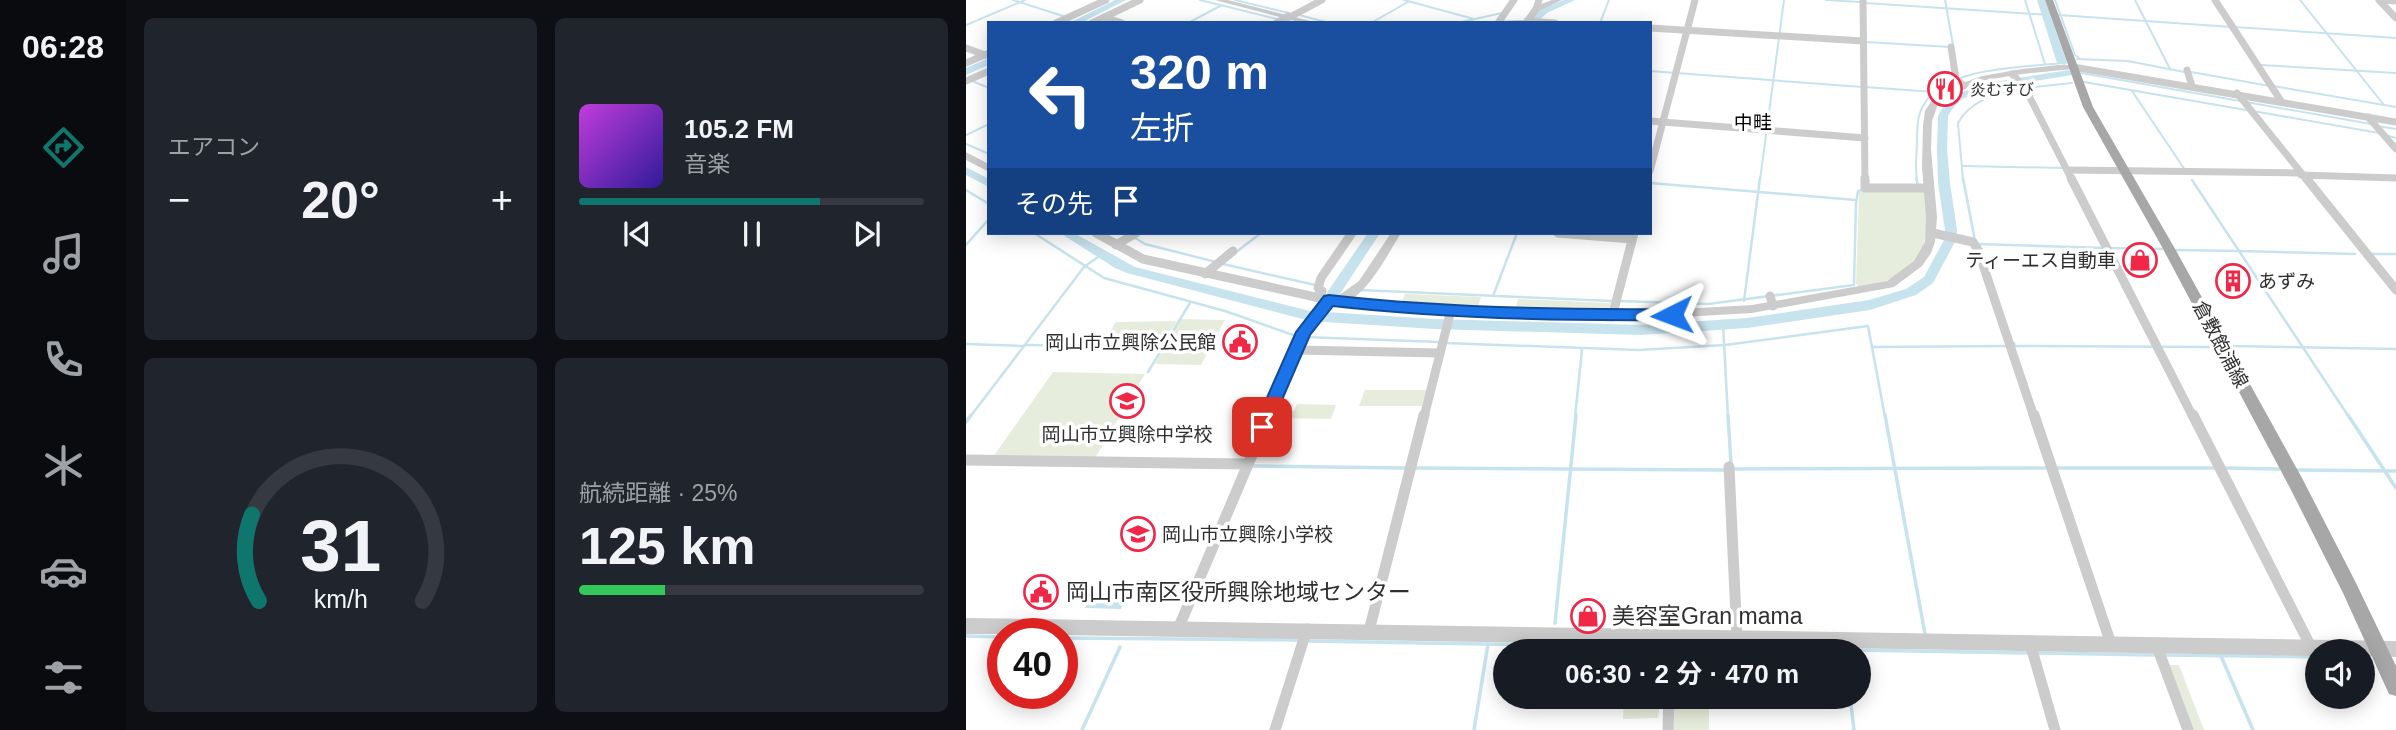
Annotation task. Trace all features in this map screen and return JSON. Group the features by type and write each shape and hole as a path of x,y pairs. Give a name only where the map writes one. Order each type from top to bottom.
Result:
{"main road":[{"name":"倉敷飽浦線","path":"2049,0 2088,107 2387,649 2396,687"}],"street":[{"path":"1060,21 1106,0"},
{"path":"1096,21 1140,0"},
{"path":"1219,0 1287,18 1322,0"},
{"path":"1499,21 1514,0"},
{"path":"1529,21 1538,4 1558,0"},
{"path":"1652,164 1695,0"},
{"path":"1863,0 1868,188 1922,188"},
{"path":"2216,0 2281,101"},
{"path":"2380,0 2396,1"},
{"path":"2380,0 2396,18"},
{"path":"1104,17 1116,21"},
{"path":"1652,28 1863,41"},
{"path":"1951,47 1959,82"},
{"path":"966,48 985,54"},
{"path":"966,63 985,54"},
{"path":"1099,235 1143,259 1205,274 1318,289 1334,301 1451,310 1647,317 1891,284 1908,274 1920,262 1933,233 1922,188 1929,112 1939,98 1959,82 2016,78 2073,67 2281,101 2372,122 2396,122"},
{"path":"2187,71 2192,86"},
{"path":"966,81 987,72"},
{"path":"2016,78 2066,169 2307,639"},
{"path":"2238,95 2396,290"},
{"path":"1652,121 1865,138"},
{"path":"2372,122 2396,149"},
{"path":"966,156 987,167"},
{"path":"2066,169 2396,178"},
{"path":"1933,233 1974,244 1985,269 2111,644"},
{"path":"1116,245 1132,235"},
{"path":"1318,289 1351,235"},
{"path":"1178,629 1247,464 1314,318 1334,301 1357,290 1395,235"},
{"path":"1608,235 1633,236 1612,317"},
{"path":"1205,274 1233,251"},
{"path":"1368,631 1451,310"},
{"path":"1300,345 1440,353"},
{"path":"966,460 1247,464"},
{"path":"1729,469 1737,638"},
{"path":"966,626 1178,629 1305,637 1368,631 1554,639"},
{"path":"1275,730 1305,637"},
{"path":"1726,639 2032,649 2111,644 2159,652 2305,647"},
{"path":"2032,649 2055,730"},
{"path":"2159,652 2188,730"},
{"path":"1668,709 1668,730"}],"green space":[{"path":"1859,192 1926,192 1926,231 1919,257 1899,275 1861,289 1856,284"},
{"path":"1405,294 1481,297 1478,307 1401,304"},
{"path":"1518,299 1611,303 1608,313 1515,311"},
{"path":"1181,319 1225,320 1201,365 1155,364"},
{"path":"1177,321 1162,345 1102,344 1116,322"},
{"path":"1053,372 1145,374 1095,458 993,457"},
{"path":"1365,390 1427,390 1422,406 1359,406"},
{"path":"1297,404 1336,405 1331,419 1273,418 1276,412 1294,411"},
{"path":"2168,665 2179,665 2204,730 2193,730"},
{"path":"1623,709 1659,709 1658,718 1623,719"},
{"path":"1672,709 1709,709 1709,730 1672,730"}],"water":[{"path":"1094,590 1130,590 1121,609 1085,608"}],"waterway":[{"path":"1013,0 1020,2"},
{"path":"1020,2 1025,0"},
{"path":"1077,21 1122,0"},
{"path":"1200,0 1221,5"},
{"path":"1235,0 1289,13"},
{"path":"1404,0 1474,19"},
{"path":"1533,21 1544,11 1571,0"},
{"path":"1601,21 1609,0"},
{"path":"1773,80 1784,0"},
{"path":"1826,0 1861,2"},
{"path":"1945,0 1946,8"},
{"path":"2025,0 2029,14"},
{"path":"2041,0 2062,63"},
{"path":"2055,0 2060,15"},
{"path":"2135,0 2146,21"},
{"path":"2300,0 2327,33"},
{"path":"966,25 1020,2"},
{"path":"1020,2 1066,17"},
{"path":"1375,21 1408,2"},
{"path":"1865,3 1946,8"},
{"path":"1192,21 1221,5"},
{"path":"1221,5 1277,19"},
{"path":"1946,8 2029,14"},
{"path":"1946,8 1953,45"},
{"path":"1466,21 1502,13"},
{"path":"2029,14 2050,15"},
{"path":"2029,14 2045,64"},
{"path":"1299,15 1322,21"},
{"path":"2060,15 2146,21"},
{"path":"2060,15 2075,55 2079,58"},
{"path":"2146,21 2232,27"},
{"path":"2146,21 2170,69"},
{"path":"2235,27 2327,33"},
{"path":"2327,33 2396,38"},
{"path":"2327,33 2357,71"},
{"path":"1866,42 1950,47"},
{"path":"2077,59 2128,61 2184,72"},
{"path":"966,72 987,62"},
{"path":"1917,180 1918,119 1923,106 1934,93 1948,83 1986,71 2062,63"},
{"path":"2261,65 2357,71"},
{"path":"1652,71 1773,80"},
{"path":"2357,71 2396,73"},
{"path":"2357,71 2384,105"},
{"path":"2191,72 2270,86"},
{"path":"1069,235 1131,270 1310,316 1435,324 1641,330 1747,323 1870,305 1911,292 1929,280 1950,240 1942,149 1943,116 1949,106 1958,97 1990,85 2069,73"},
{"path":"2081,73 2240,101"},
{"path":"970,80 987,87"},
{"path":"1760,180 1773,80"},
{"path":"1773,80 1862,87"},
{"path":"2084,82 2246,110"},
{"path":"2026,88 2072,83"},
{"path":"2273,86 2384,105"},
{"path":"1865,87 1934,92"},
{"path":"1963,180 1958,123 1963,115 1977,103 1994,95 2022,88"},
{"path":"2132,91 2185,170"},
{"path":"2246,102 2371,124"},
{"path":"2384,105 2396,107"},
{"path":"2253,111 2379,133"},
{"path":"966,135 987,125"},
{"path":"2377,126 2396,129"},
{"path":"2386,135 2396,138"},
{"path":"966,144 987,153"},
{"path":"1962,166 2064,168"},
{"path":"966,170 987,183"},
{"path":"1758,192 1760,178"},
{"path":"1916,178 1918,185"},
{"path":"1963,178 1975,241"},
{"path":"2192,180 2239,251"},
{"path":"1652,183 1758,192"},
{"path":"966,190 987,203"},
{"path":"1744,299 1854,285 1856,203 1858,191 1863,190"},
{"path":"1744,299 1758,192"},
{"path":"1758,192 1856,200"},
{"path":"966,245 987,221"},
{"path":"1037,235 1085,266"},
{"path":"1130,235 1145,244 1216,262"},
{"path":"1235,253 1258,235"},
{"path":"1333,294 1373,235"},
{"path":"1493,296 1516,235"},
{"path":"1977,244 2104,248"},
{"path":"2109,248 2162,249"},
{"path":"2176,250 2239,251"},
{"path":"2239,251 2355,254"},
{"path":"2239,251 2303,347"},
{"path":"2371,254 2396,254"},
{"path":"1085,266 1101,255"},
{"path":"1223,264 1315,285"},
{"path":"1025,345 1085,266"},
{"path":"1085,266 1104,278 1225,311 1299,337"},
{"path":"1360,290 1493,296"},
{"path":"1493,296 1612,301"},
{"path":"1619,301 1708,304 1744,299"},
{"path":"1164,346 1190,303"},
{"path":"1723,324 1724,345"},
{"path":"1724,345 1868,326 1885,417"},
{"path":"1305,337 1439,342"},
{"path":"1445,343 1638,350 1724,345"},
{"path":"2014,343 2015,346 2209,347"},
{"path":"966,344 1022,346"},
{"path":"970,417 1025,345"},
{"path":"1025,345 1164,346"},
{"path":"1724,345 1728,417"},
{"path":"1148,372 1164,346"},
{"path":"1873,347 2006,346"},
{"path":"2230,346 2303,347"},
{"path":"2303,347 2396,349"},
{"path":"2303,347 2349,417"},
{"path":"1575,417 1582,350"},
{"path":"966,422 971,415"},
{"path":"1571,469 1576,415"},
{"path":"1728,415 1731,464"},
{"path":"1885,415 1895,468"},
{"path":"2348,415 2385,471"},
{"path":"1251,466 1405,468"},
{"path":"1416,468 1571,469"},
{"path":"1734,469 1895,468"},
{"path":"1895,468 1925,634"},
{"path":"1895,468 2046,468"},
{"path":"2056,468 2214,468"},
{"path":"2225,468 2279,469"},
{"path":"1555,623 1571,469"},
{"path":"1571,469 1724,470"},
{"path":"2297,470 2385,471"},
{"path":"2385,471 2396,471"},
{"path":"2385,471 2396,488"},
{"path":"966,636 987,637"},
{"path":"1078,638 1300,640"},
{"path":"1307,641 1488,644"},
{"path":"1474,730 1488,644"},
{"path":"1488,644 2028,653"},
{"path":"1082,730 1120,647"},
{"path":"2038,653 2154,655"},
{"path":"2164,655 2305,657"},
{"path":"2221,656 2253,730"},
{"path":"1852,709 1854,730"}],"place":[{"name":"炎むすび","path":"1945,89"},
{"name":"ティーエス自動車","path":"2140,260"},
{"name":"あずみ","path":"2233,281"},
{"name":"岡山市立興除公民館","path":"1240,342"},
{"name":"岡山市立興除中学校","path":"1127,401"},
{"name":"岡山市立興除小学校","path":"1138,534"},
{"name":"岡山市南区役所興除地域センター","path":"1041,592"},
{"name":"美容室Gran mama","path":"1588,616"}],"district":[{"name":"中畦","path":"1753,122"}],"route":[{"path":"1262,427 1304,332 1329,300 1390,307 1612,317 1672,315"}]}
